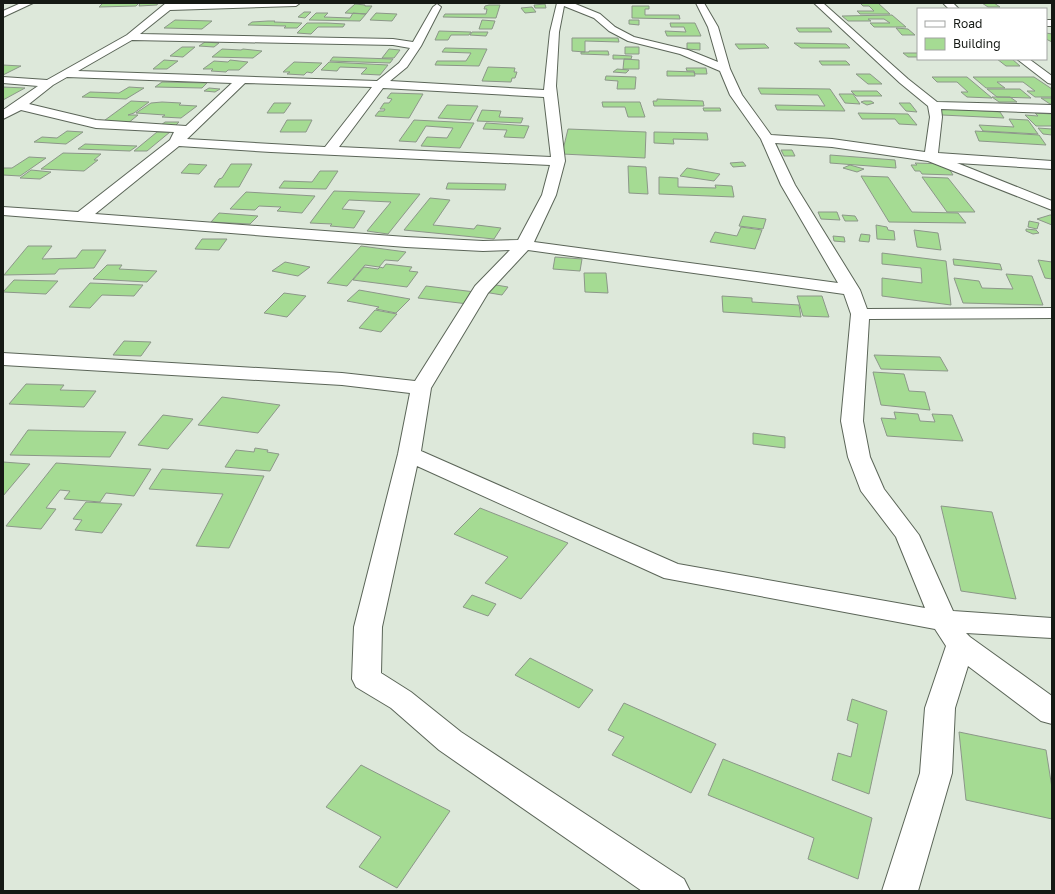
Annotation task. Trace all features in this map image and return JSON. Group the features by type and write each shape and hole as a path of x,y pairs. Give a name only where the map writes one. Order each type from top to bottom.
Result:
{"street":[{"path":"3,14 28,3"},
{"path":"12,110 49,83 130,37 169,5 296,3"},
{"path":"561,3 558,7 554,32 550,94 558,161 549,195 524,245 481,290 421,388 409,454 368,627 366,679 401,700 450,741 672,891"},
{"path":"565,3 597,16 612,29 631,39 684,52 724,69"},
{"path":"700,3 713,27 724,69 736,94 767,139 788,185 851,290 860,314 852,421 859,456 873,491 907,535 944,621 960,645 1052,712"},
{"path":"818,3 904,81 934,105 1052,109"},
{"path":"329,151 380,84 402,66 416,46 434,6 448,4"},
{"path":"130,37 392,42 416,46"},
{"path":"1024,60 1045,61"},
{"path":"1024,60 1052,81"},
{"path":"67,74 380,84 550,94"},
{"path":"3,80 49,83"},
{"path":"80,218 176,142 242,80"},
{"path":"931,156 936,117 934,105"},
{"path":"12,110 30,109 96,124 182,129 176,142"},
{"path":"767,139 832,143 931,156 1052,165"},
{"path":"176,142 238,147 466,155 558,161"},
{"path":"931,156 1052,206"},
{"path":"3,212 406,242 483,246 524,245 851,290"},
{"path":"860,314 1052,313"},
{"path":"3,359 342,379 421,388"},
{"path":"409,454 672,572 944,621 1052,628"},
{"path":"900,891 936,773 940,708 960,645"}],"building":[{"path":"103,3 139,3 136,6 99,7"},
{"path":"140,3 158,3 157,5 139,6"},
{"path":"860,3 878,3 890,14 860,14 857,11 874,11 869,6 863,6"},
{"path":"982,3 994,3 1000,7 988,7"},
{"path":"355,4 372,6 366,14 345,13"},
{"path":"545,4 546,8 535,8 534,5"},
{"path":"500,5 496,18 443,17 445,14 486,14 487,9 484,9 485,6"},
{"path":"632,6 649,6 649,9 645,9 645,15 679,15 680,19 632,18"},
{"path":"532,7 536,12 525,13 521,8"},
{"path":"304,12 311,12 305,18 298,17"},
{"path":"316,13 328,13 324,17 350,18 353,13 366,14 360,21 309,20"},
{"path":"376,13 397,14 392,21 370,20"},
{"path":"892,15 906,27 874,27 870,23 890,23 884,19 868,19 871,21 848,21 842,16"},
{"path":"175,20 212,21 202,29 164,28"},
{"path":"482,20 495,21 492,29 479,29"},
{"path":"629,20 639,20 639,25 629,24"},
{"path":"268,21 302,23 297,28 284,28 286,26 248,25 252,22"},
{"path":"307,23 345,24 343,27 318,27 311,34 297,33"},
{"path":"670,23 695,23 701,36 667,36 665,31 686,32 684,27 671,27"},
{"path":"796,28 829,28 832,32 799,32"},
{"path":"896,28 908,29 915,35 902,35"},
{"path":"439,31 471,32 469,35 451,35 448,40 435,40"},
{"path":"472,32 488,32 486,36 470,35"},
{"path":"1047,33 1052,34 1052,42 1047,40"},
{"path":"572,38 618,38 619,42 585,41 585,52 572,51"},
{"path":"205,42 219,43 214,47 199,46"},
{"path":"687,43 700,43 700,50 687,49"},
{"path":"794,43 846,44 850,48 801,48"},
{"path":"735,44 765,44 769,48 739,49"},
{"path":"182,47 195,47 183,57 170,56"},
{"path":"625,47 639,47 639,54 625,54"},
{"path":"445,48 487,49 479,66 435,65 437,61 466,61 471,53 442,52"},
{"path":"222,49 262,51 253,58 212,57"},
{"path":"389,49 400,50 394,58 382,58"},
{"path":"608,51 609,55 581,54 581,52"},
{"path":"903,53 917,53 917,57 908,57"},
{"path":"613,55 632,56 631,59 613,59"},
{"path":"333,57 393,59 390,63 330,61"},
{"path":"624,59 639,60 639,69 623,69"},
{"path":"164,60 178,61 167,69 153,69"},
{"path":"230,60 248,62 239,70 228,70 226,72 211,71 213,69 203,69 214,61 228,62"},
{"path":"998,60 1013,60 1020,66 1006,66"},
{"path":"819,61 846,61 850,65 822,65"},
{"path":"294,62 322,63 312,73 307,72 304,75 287,74 290,72 283,72"},
{"path":"329,62 388,65 380,75 361,74 367,68 340,67 337,71 321,70"},
{"path":"3,65 21,66 3,75"},
{"path":"488,67 515,68 514,72 517,72 515,78 512,78 511,82 482,81"},
{"path":"686,68 706,68 707,74 695,74 694,71 687,71"},
{"path":"617,69 629,70 626,73 613,72"},
{"path":"667,71 694,72 695,76 667,76"},
{"path":"856,74 870,74 882,84 868,84"},
{"path":"606,76 636,77 635,89 617,89 618,81 605,80"},
{"path":"932,77 967,77 992,98 967,97 961,92 968,92 957,82 937,82"},
{"path":"973,77 1034,77 1052,89 1052,97 1035,97 1027,91 1035,91 1023,82 997,82 1005,88 986,88"},
{"path":"162,82 207,83 202,88 155,87"},
{"path":"3,87 25,88 3,100"},
{"path":"129,87 144,88 126,99 82,97 90,92 119,93"},
{"path":"209,88 220,89 215,92 204,91"},
{"path":"758,88 830,89 845,111 777,110 775,105 825,106 818,95 761,94"},
{"path":"987,89 1020,89 1031,98 997,97"},
{"path":"851,91 877,91 882,96 856,96"},
{"path":"391,93 423,94 409,118 375,116 379,111 384,111 385,109 380,109 384,103 389,103 392,99 387,98"},
{"path":"839,94 853,94 860,104 845,103"},
{"path":"992,97 1010,97 1017,102 999,102"},
{"path":"1041,98 1052,98 1052,104 1050,104"},
{"path":"657,99 703,101 704,106 654,106 653,101 657,101"},
{"path":"131,101 149,102 134,113 128,115 138,115 127,124 101,123"},
{"path":"871,101 874,103 867,105 861,102"},
{"path":"162,102 197,106 181,118 162,117 165,115 136,113 151,103"},
{"path":"602,102 640,102 645,117 628,117 625,107 603,107"},
{"path":"274,103 291,103 284,113 267,113"},
{"path":"899,103 910,103 917,112 906,111"},
{"path":"447,105 478,106 470,120 438,118"},
{"path":"703,108 720,108 721,111 704,111"},
{"path":"939,108 1000,112 1004,118 942,115"},
{"path":"482,110 501,111 499,117 523,118 521,123 477,121"},
{"path":"858,113 908,114 917,125 899,124 895,119 862,119"},
{"path":"1035,113 1052,114 1052,126 1036,126 1025,115 1038,116"},
{"path":"1009,119 1028,120 1038,134 983,131 979,125 1014,127"},
{"path":"287,120 312,120 306,132 280,132"},
{"path":"414,120 474,123 460,148 421,146 427,137 447,138 453,128 426,126 416,142 399,141"},
{"path":"165,122 179,122 175,126 161,125"},
{"path":"486,123 529,126 524,138 504,137 507,130 483,129"},
{"path":"1038,128 1052,129 1052,135 1043,134"},
{"path":"568,129 646,132 645,158 562,154"},
{"path":"67,131 83,132 66,144 34,142 42,137 57,138"},
{"path":"975,131 1039,135 1046,145 979,141"},
{"path":"157,132 170,132 147,151 134,151"},
{"path":"654,132 707,133 708,140 673,139 674,144 654,143"},
{"path":"85,144 137,146 130,151 78,149"},
{"path":"781,150 792,150 795,156 784,156"},
{"path":"63,153 101,154 94,160 98,160 84,171 41,169"},
{"path":"830,155 895,160 896,168 830,163"},
{"path":"29,157 46,158 20,176 3,175 3,168 12,168"},
{"path":"743,162 746,166 733,167 730,163"},
{"path":"915,163 946,164 953,175 922,174 920,171 915,171 911,165 917,165"},
{"path":"189,164 207,165 199,174 181,173"},
{"path":"231,164 252,164 239,187 214,187 219,179 222,178"},
{"path":"850,165 864,169 857,172 843,168"},
{"path":"628,166 646,167 648,194 629,193"},
{"path":"687,168 720,174 714,181 680,176"},
{"path":"31,170 51,172 40,179 20,178"},
{"path":"320,171 338,171 326,189 279,188 284,181 312,182"},
{"path":"861,176 888,177 912,212 958,213 966,223 889,222"},
{"path":"659,177 678,178 678,187 716,188 715,185 732,186 734,197 659,194"},
{"path":"922,177 948,178 975,212 947,212"},
{"path":"448,183 506,184 505,190 446,189"},
{"path":"334,191 420,194 388,234 367,231 391,202 349,200 342,209 365,211 354,228 330,226 332,224 310,223"},
{"path":"246,192 315,196 302,213 277,211 281,207 259,206 255,210 230,209"},
{"path":"430,198 450,200 433,225 474,229 477,225 501,228 494,239 404,230"},
{"path":"818,212 837,212 840,220 821,219"},
{"path":"219,213 258,216 250,224 211,222"},
{"path":"842,215 855,216 858,221 845,221"},
{"path":"1052,215 1052,225 1037,219"},
{"path":"743,216 766,219 763,229 739,226"},
{"path":"1029,221 1039,223 1037,229 1028,227"},
{"path":"876,225 887,227 888,230 894,231 895,240 877,239"},
{"path":"741,227 762,230 755,249 710,242 715,232 737,236"},
{"path":"1026,229 1036,230 1039,233 1033,234 1026,231"},
{"path":"914,230 938,233 941,250 917,247"},
{"path":"861,234 870,235 869,242 859,241"},
{"path":"833,236 844,237 845,242 834,241"},
{"path":"202,239 227,239 219,250 195,249"},
{"path":"28,246 52,246 42,259 76,258 82,250 106,250 94,268 59,269 55,274 4,275"},
{"path":"361,246 406,252 398,261 385,260 379,267 365,265 347,286 327,283"},
{"path":"882,253 946,261 951,305 882,296 882,278 922,283 921,268 882,264"},
{"path":"555,257 582,259 580,271 553,269"},
{"path":"953,259 1000,264 1002,270 954,265"},
{"path":"1038,260 1052,262 1052,279 1045,278"},
{"path":"285,262 310,267 298,276 272,271"},
{"path":"386,264 412,267 409,271 418,272 407,287 353,280 364,267 378,269 380,267 383,268"},
{"path":"107,265 122,265 119,269 157,271 147,282 93,279"},
{"path":"584,273 606,273 608,293 585,292"},
{"path":"1006,274 1032,276 1043,305 963,303 954,278 979,281 982,288 1013,289"},
{"path":"14,280 58,281 46,294 3,292"},
{"path":"90,283 143,285 134,296 102,295 90,308 69,307"},
{"path":"490,284 508,287 502,295 484,292"},
{"path":"426,286 475,292 468,304 418,298"},
{"path":"359,290 410,299 396,313 376,309 379,307 347,301"},
{"path":"284,293 306,296 287,317 264,313"},
{"path":"722,296 752,298 752,302 799,305 801,317 723,312"},
{"path":"797,296 822,296 829,317 803,316"},
{"path":"375,310 397,314 381,332 359,328"},
{"path":"124,341 151,342 141,356 113,355"},
{"path":"874,355 940,357 948,371 881,369"},
{"path":"873,372 904,374 909,391 925,392 930,410 881,405"},
{"path":"26,384 64,385 60,390 96,391 84,407 9,404"},
{"path":"222,397 280,405 258,433 198,425"},
{"path":"894,412 918,414 920,421 935,422 932,414 952,415 963,441 887,436 881,418 896,419"},
{"path":"163,415 193,419 168,449 138,445"},
{"path":"28,430 126,432 110,457 10,455"},
{"path":"753,433 785,437 785,448 753,444"},
{"path":"255,448 268,450 267,452 279,454 270,471 225,467 236,450 254,452"},
{"path":"3,462 30,464 3,496"},
{"path":"56,463 151,469 134,496 106,493 100,502 64,499 70,491 60,490 46,508 56,509 41,529 6,526"},
{"path":"162,469 264,476 229,548 196,546 223,494 149,489"},
{"path":"86,502 122,504 102,533 75,530 82,520 73,519"},
{"path":"941,506 992,512 1016,599 961,591"},
{"path":"480,508 568,543 521,599 485,583 508,557 454,534"},
{"path":"472,595 496,604 488,616 463,607"},
{"path":"530,658 593,690 579,708 515,675"},
{"path":"852,699 887,711 869,794 832,780 838,753 851,757 858,724 847,720"},
{"path":"624,703 716,744 691,793 612,755 624,737 608,730"},
{"path":"959,732 1046,750 1052,788 1052,819 966,800"},
{"path":"723,759 872,818 858,879 808,859 814,838 708,795"},
{"path":"361,765 450,811 397,888 359,867 381,837 326,807"}]}
